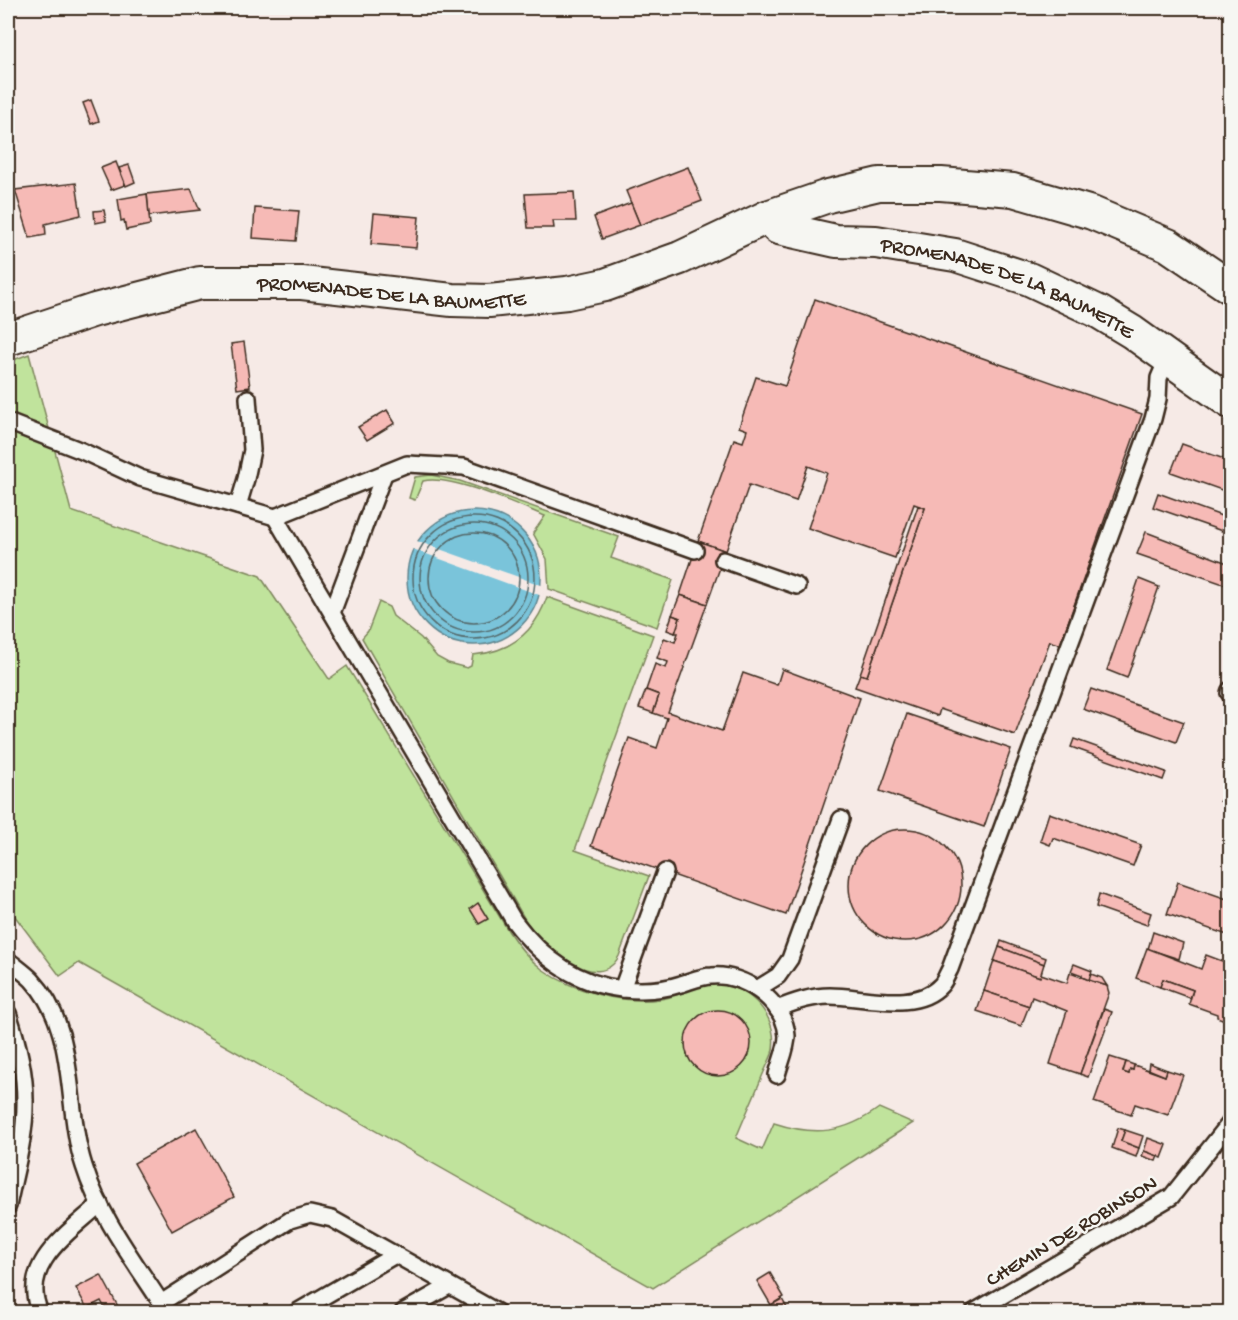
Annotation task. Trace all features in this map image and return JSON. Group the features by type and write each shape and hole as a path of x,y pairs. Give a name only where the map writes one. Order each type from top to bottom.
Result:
{"street":[{"name":"PROMENADE DE LA BAUMETTE","path":"8,339 95,310 200,283 302,283 452,300 489,301 567,293 605,285 680,258 767,217 818,200 879,184 941,184 1013,190 1092,213 1168,245 1230,287"},
{"path":"818,200 823,223 837,241"},
{"name":"PROMENADE DE LA BAUMETTE","path":"767,217 778,228 837,241 876,242 916,247 955,255 1029,279 1099,312 1132,332 1230,402"}],"lane":[{"path":"777,1010 809,998 829,996 909,1001 933,992 942,984 958,947 1149,430 1158,399 1159,378 1168,357"},
{"path":"238,506 252,450 248,398"},
{"path":"8,422 140,478 275,517 407,465 464,467 695,549"},
{"path":"332,613 384,474"},
{"path":"275,517 514,921 528,940 544,956 563,969 603,986 642,990 663,988 712,975 745,982 768,998 777,1010 787,1035 777,1075"},
{"path":"723,560 797,586"},
{"path":"757,989 778,976 790,959 841,819"},
{"path":"622,989 665,872"},
{"path":"8,960 32,981 47,1002 58,1028 70,1079 78,1146 93,1192 164,1308 300,1216 321,1215 332,1219 496,1312"},
{"path":"8,1013 21,1060 26,1100 20,1147 8,1206"},
{"name":"CHEMIN DE ROBINSON","path":"974,1312 1171,1197 1230,1124"},
{"path":"40,1312 35,1293 35,1278 40,1265 48,1252 100,1204"},
{"path":"297,1312 395,1255"},
{"path":"403,1312 449,1286"}],"green space":[{"path":"29,354 71,511 260,576 329,679 347,666 509,932 537,965 568,984 614,998 660,999 702,986 717,984 741,991 761,1007 772,1029 774,1041 772,1054 736,1138 762,1150 774,1123 802,1130 828,1130 853,1123 879,1108 913,1123 653,1288 79,963 60,976 8,907 8,362","holes":["714,1017 727,1019 736,1024 742,1033 744,1043 742,1052 737,1061 729,1067 708,1068 701,1064 693,1053 691,1043 694,1030 707,1019"]},
{"path":"431,475 460,481 619,537 611,558 673,580 657,627 549,589 547,559 533,533 545,516 467,486 435,480 423,481 415,500 409,498 415,477"},
{"path":"547,597 653,635 575,850 649,876 619,956 610,967 598,971 585,969 571,962 545,943 527,923 362,638 368,631 379,602 389,607 393,616 421,638 437,657 448,663 467,668 471,666 473,655 498,650 519,638 536,620"}],"water":[{"path":"474,511 500,516 522,530 536,552 541,578 536,604 522,626 500,640 474,645 448,640 426,626 412,604 407,578 412,552 426,530 448,516"}],"pier":[{"path":"414,540 544,586 542,596 410,548"}],"building":[{"path":"91,100 99,121 91,124 83,103"},
{"path":"116,162 125,185 111,190 101,168"},
{"path":"129,165 135,182 126,186 119,168"},
{"path":"688,167 702,201 640,225 626,191"},
{"path":"76,183 81,215 45,224 46,235 30,238 15,190"},
{"path":"191,189 200,210 149,216 147,194"},
{"path":"574,192 576,221 553,221 554,228 528,228 525,194"},
{"path":"147,194 150,225 126,230 124,220 121,221 118,199"},
{"path":"631,203 640,225 602,239 594,217"},
{"path":"255,208 299,211 296,241 253,238"},
{"path":"104,210 106,221 95,223 94,211"},
{"path":"374,213 419,217 416,248 371,244"},
{"path":"815,299 1142,414 1060,645 1050,641 1015,735 940,709 938,716 855,687 860,674 867,676 925,508 914,504 895,558 808,528 827,473 808,466 796,501 749,485 726,551 698,541 734,439 743,442 747,430 739,427 756,377 785,386"},
{"path":"244,342 250,387 237,389 231,344"},
{"path":"387,410 395,423 367,440 358,427"},
{"path":"1182,444 1230,461 1230,493 1171,472"},
{"path":"1158,493 1227,518 1222,531 1153,507"},
{"path":"918,506 925,508 867,676 860,674"},
{"path":"1146,532 1230,564 1229,586 1137,554"},
{"path":"698,541 726,551 707,604 680,595"},
{"path":"1139,579 1159,587 1127,678 1107,670"},
{"path":"680,595 707,604 668,712 722,731 743,673 777,685 782,669 860,698 786,915 591,846 629,738 657,748 667,718 653,713 659,695 646,690 655,664 666,668 668,662 657,658 664,638 675,642 678,633 675,633 680,618 672,615"},
{"path":"672,615 680,618 675,633 667,630"},
{"path":"1091,689 1184,722 1176,742 1083,709"},
{"path":"646,690 659,695 653,713 639,708"},
{"path":"907,714 1011,749 984,827 880,791"},
{"path":"1074,739 1166,772 1163,780 1071,747"},
{"path":"1224,792 1230,794 1230,805 1220,801"},
{"path":"1049,813 1141,845 1133,866 1053,838 1050,845 1040,841"},
{"path":"905,829 926,834 944,846 956,864 961,885 956,906 944,924 926,936 905,941 884,936 866,924 854,906 849,885 854,864 866,846 884,834"},
{"path":"1178,882 1230,900 1230,936 1167,914"},
{"path":"1099,894 1151,913 1147,925 1096,907"},
{"path":"478,903 488,919 479,924 470,909"},
{"path":"1153,932 1183,943 1179,959 1148,949"},
{"path":"1001,941 1046,958 1044,964 999,947"},
{"path":"999,947 1044,964 1040,977 994,961"},
{"path":"1147,948 1201,969 1206,955 1230,964 1230,1022 1217,1017 1217,1014 1189,1004 1193,990 1163,979 1160,987 1136,978"},
{"path":"994,961 1040,977 1041,974 1067,983 1070,973 1107,986 1109,993 1080,1074 1050,1064 1067,1011 1032,997 1029,1006 984,991"},
{"path":"1074,964 1092,971 1089,980 1071,971"},
{"path":"1091,974 1102,978 1107,986 1089,980"},
{"path":"1163,979 1193,990 1190,998 1160,987"},
{"path":"984,991 1029,1006 1021,1026 977,1011"},
{"path":"1104,1009 1112,1012 1088,1077 1080,1074"},
{"path":"711,1010 725,1010 737,1015 746,1024 751,1043 749,1056 742,1067 725,1076 711,1076 699,1071 690,1062 685,1050 685,1036 690,1024 699,1015"},
{"path":"1110,1057 1126,1062 1123,1072 1129,1074 1134,1065 1165,1076 1167,1070 1183,1075 1168,1115 1135,1104 1131,1115 1094,1102"},
{"path":"1126,1062 1134,1065 1129,1074 1123,1072"},
{"path":"1149,1063 1167,1070 1165,1076 1148,1069"},
{"path":"196,1128 234,1197 172,1231 134,1163"},
{"path":"1118,1128 1125,1130 1121,1141 1139,1148 1136,1157 1112,1148"},
{"path":"1125,1130 1143,1136 1139,1148 1121,1141"},
{"path":"1148,1138 1167,1145 1162,1158 1144,1151"},
{"path":"1144,1151 1158,1156 1156,1161 1142,1156"},
{"path":"770,1273 784,1297 771,1305 757,1281"},
{"path":"101,1275 121,1312 107,1312 101,1301 87,1308 76,1288"},
{"path":"782,1299 788,1310 776,1312 771,1305"}]}
